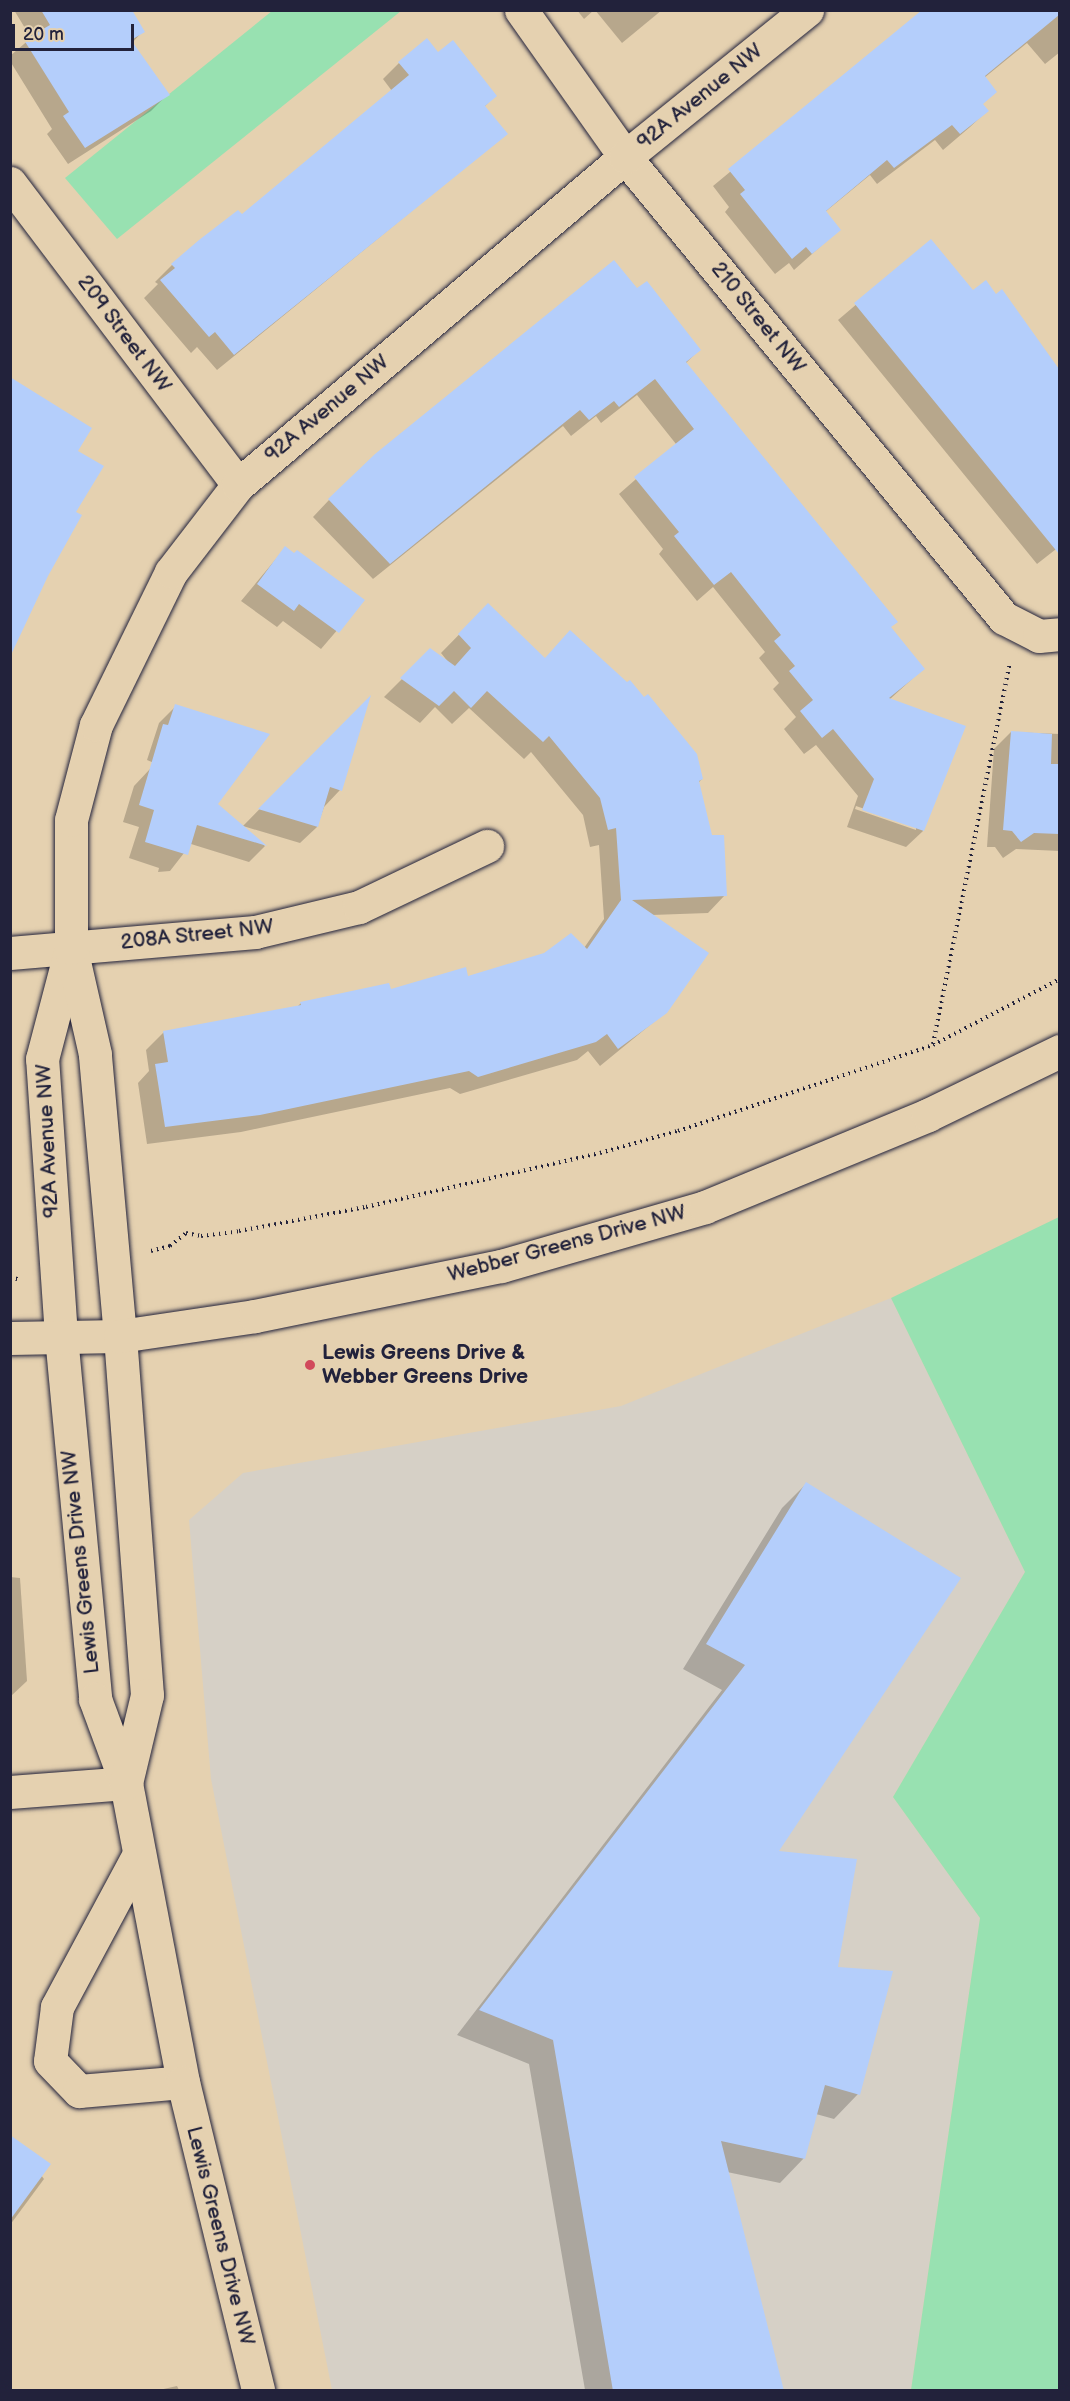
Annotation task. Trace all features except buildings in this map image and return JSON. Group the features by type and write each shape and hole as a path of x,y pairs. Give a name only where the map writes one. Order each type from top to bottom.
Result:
{"street":[{"name":"210 Street NW","path":"521,10 626,158 1011,622"},
{"name":"92A Avenue NW","path":"120,1336 95,1054 71,948 72,820 96,725 171,572 238,484 626,158 807,10"},
{"name":"209 Street NW","path":"10,183 238,484"},
{"path":"1011,622 1039,636 1059,634"},
{"name":"208A Street NW","path":"71,948 255,932 347,910 487,846"},
{"name":"92A Avenue NW","path":"61,1336 42,1059 71,948"},
{"path":"10,953 71,948"},
{"name":"Webber Greens Drive NW","path":"10,1338 120,1336 255,1316 501,1266 705,1207 928,1115 1059,1051"},
{"name":"Lewis Greens Drive NW","path":"61,1336 95,1699 126,1783 183,2082 258,2391"},
{"name":"Lewis Greens Drive NW","path":"120,1336 147,1695 126,1783"},
{"path":"10,1792 126,1783"},
{"path":"140,1854 57,2007 50,2061 79,2091 183,2082"}],"path":[{"path":"933,1045 1011,622"},
{"path":"170,1246 186,1233 201,1236 239,1231 343,1212 600,1153 766,1103 933,1045 1059,979"},
{"path":"10,1277 16,1281"}],"shaded area":[{"path":"891,1298 1025,1572 893,1797 980,1918 911,2390 332,2390 211,1779 189,1520 243,1473 621,1406"}],"green space":[{"path":"272,11 401,11 117,239 65,178"},
{"path":"1059,1217 1059,2390 911,2390 980,1918 893,1797 1025,1572 891,1298"}],"place":[{"name":"Lewis Greens Drive & Webber Greens Drive","path":"310,1365"}]}
